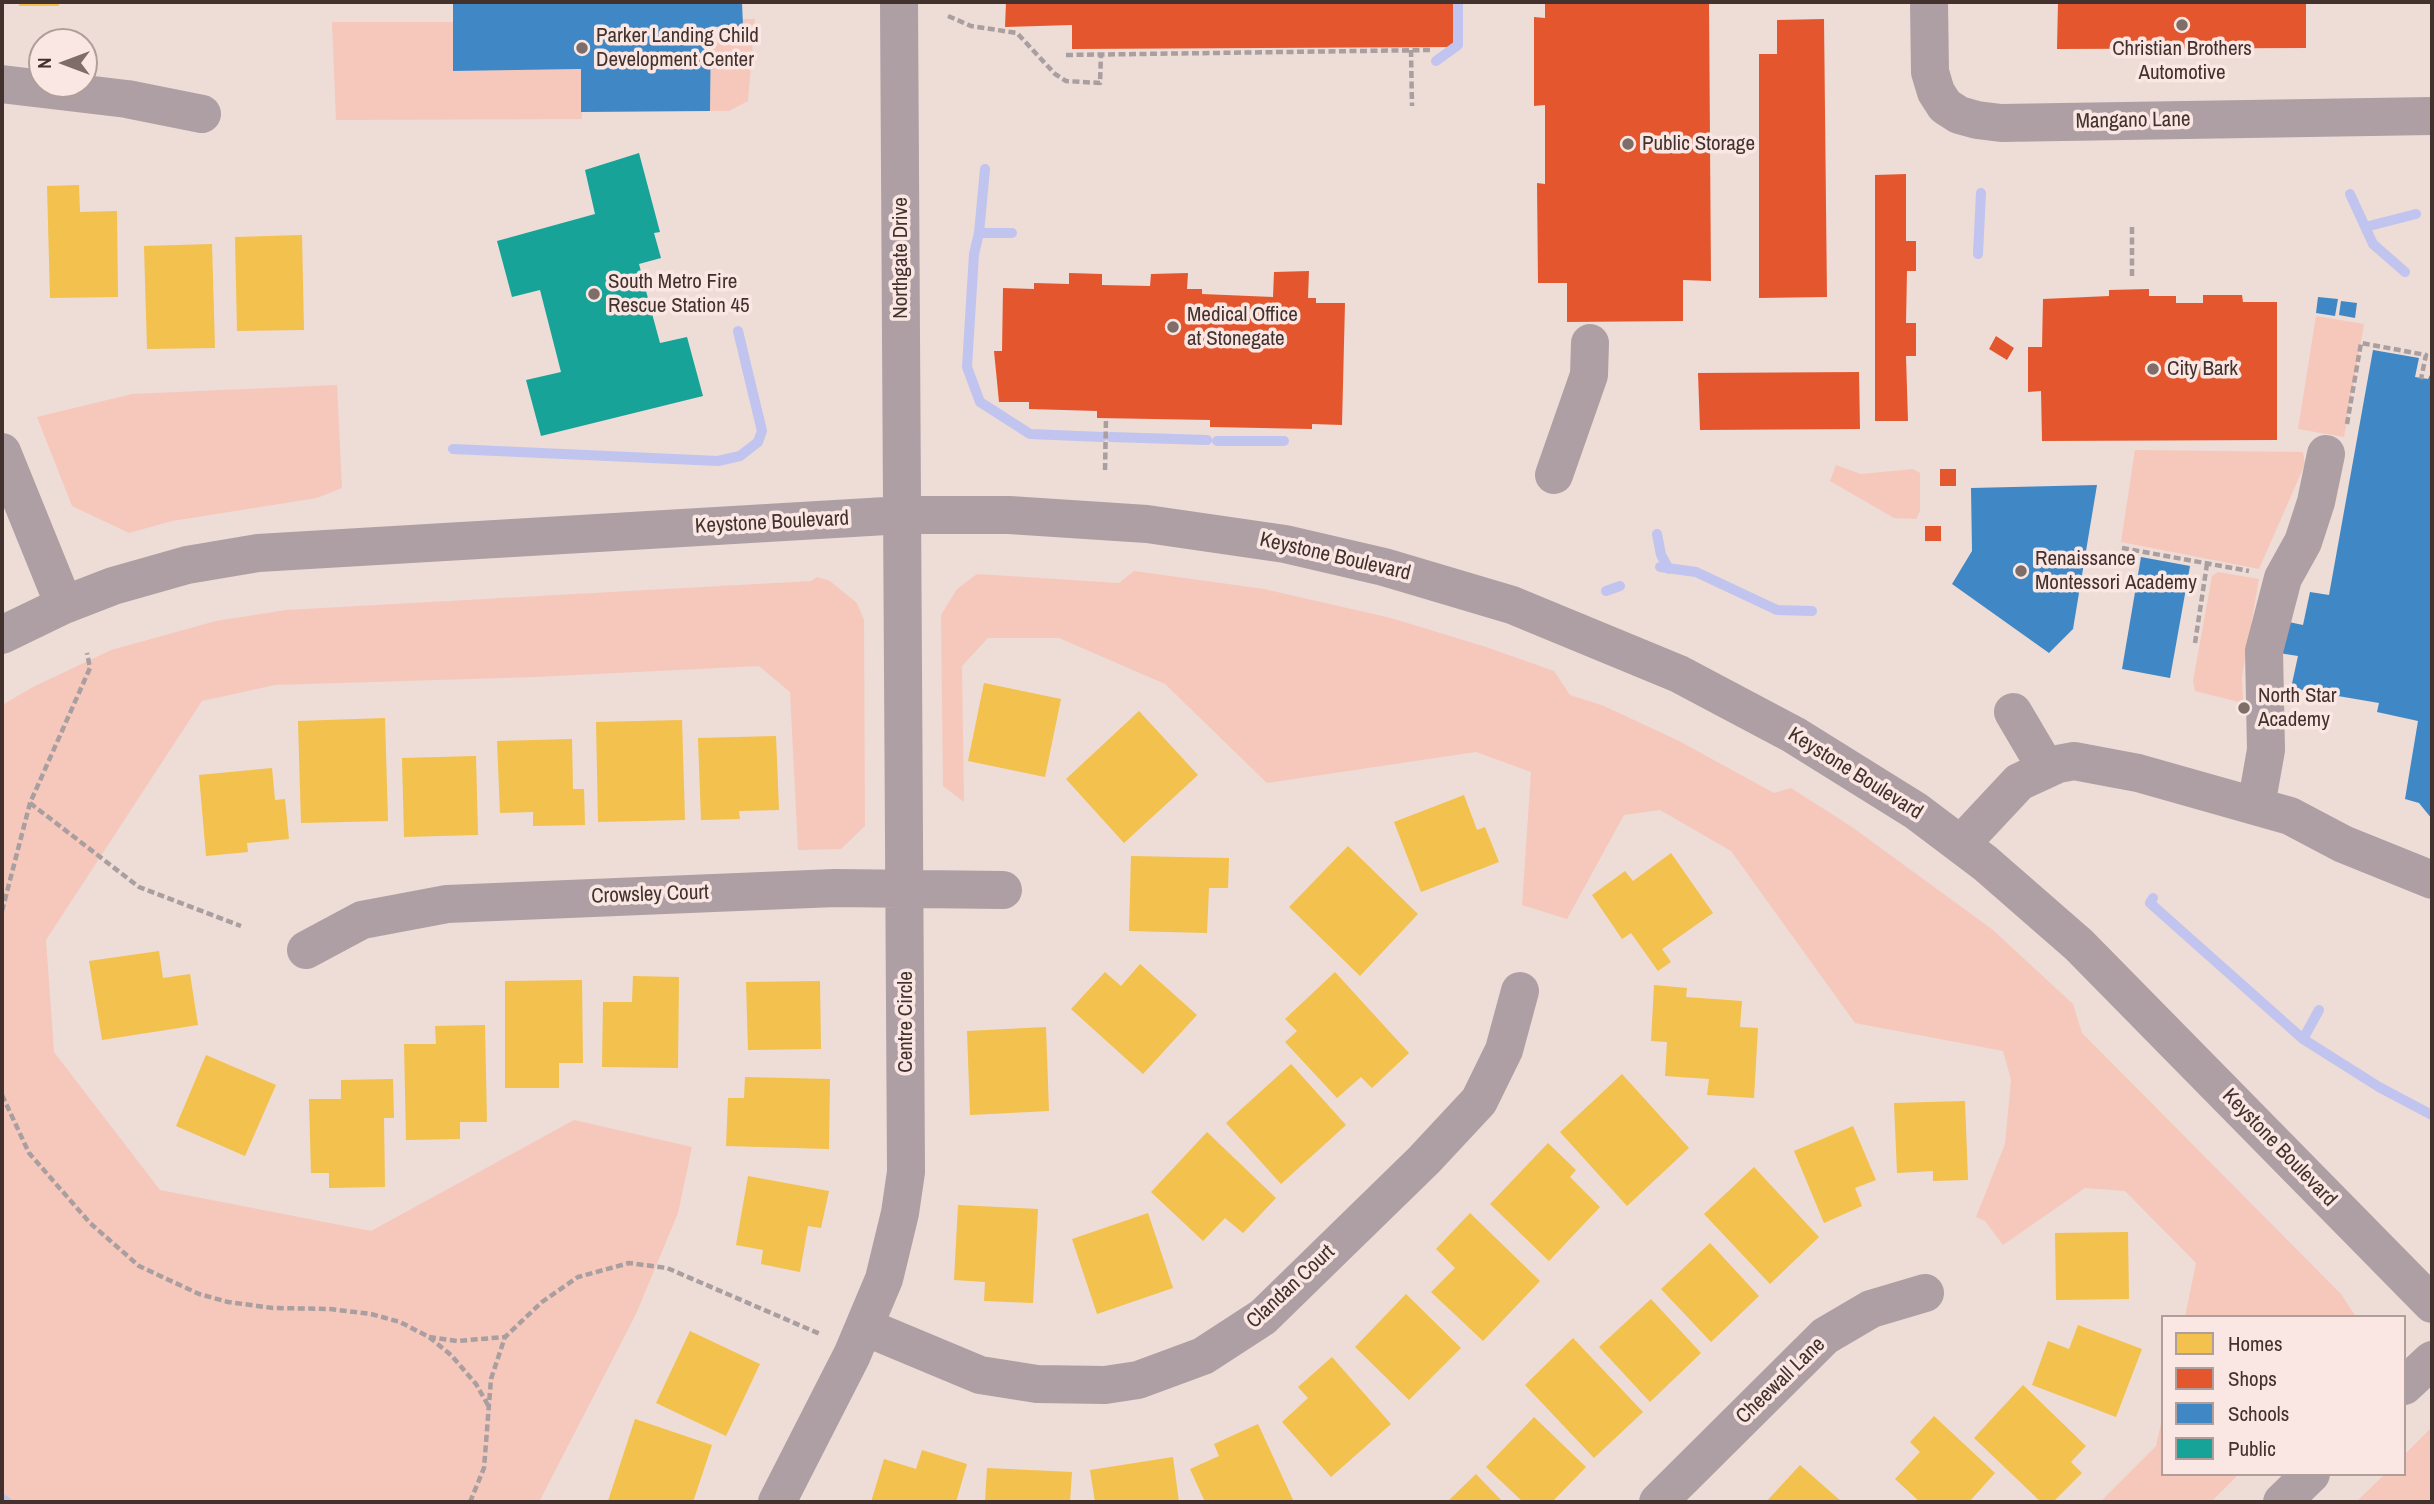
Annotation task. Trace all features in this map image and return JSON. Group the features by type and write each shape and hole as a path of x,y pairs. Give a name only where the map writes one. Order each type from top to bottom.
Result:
{"street":[{"name":"Northgate Drive","path":"899,2 903,515"},
{"name":"Mangano Lane","path":"1929,2 1930,72 1936,92 1945,106 1959,115 1978,120 2001,123 2432,116"},
{"path":"2,84 127,99 202,114"},
{"path":"1554,475 1589,375 1590,343"},
{"path":"2,452 64,605"},
{"path":"2256,806 2266,750 2264,651 2283,578 2312,516 2326,454"},
{"name":"Keystone Boulevard","path":"2,635 64,605 156,574 258,553 903,515 1060,517 1216,532 1285,544 1372,564 1512,605 1627,651 1740,705 1861,775 1961,844 2079,945 2432,1304"},
{"name":"Centre Circle","path":"777,1502 865,1326 892,1251 906,1172 903,515"},
{"path":"2013,712 2046,768"},
{"path":"1961,844 2019,782 2046,768 2074,761 2096,763 2290,816 2343,844 2432,880"},
{"name":"Crowsley Court","path":"306,950 362,920 447,904 905,887 1003,890"},
{"name":"Clandan Court","path":"865,1326 980,1375 1037,1384 1105,1385 1138,1380 1203,1356 1263,1317 1424,1160 1479,1101 1504,1050 1520,991"},
{"name":"Cheewall Lane","path":"1658,1502 1825,1336 1871,1309 1925,1293"},
{"path":"2406,1384 2432,1360"},
{"path":"2282,1502 2309,1476"}],"path":[{"path":"948,16 971,26 1017,33 1055,74 1066,81 1100,83 1101,54"},
{"path":"1411,50 1412,106"},
{"path":"1066,55 1431,50"},
{"path":"2133,228 2133,279"},
{"path":"2326,454 2343,443 2361,343 2426,355 2421,379"},
{"path":"1105,470 1106,418"},
{"path":"2122,548 2283,578"},
{"path":"2195,643 2207,564"},
{"path":"2,911 30,803 44,768 83,691 90,668 87,653"},
{"path":"30,803 139,887 241,926"},
{"path":"2,1095 29,1153 90,1223 139,1266 199,1294 228,1301 273,1308 330,1309 371,1314 400,1322 429,1337 451,1355 476,1384 489,1407"},
{"path":"470,1502 484,1468 491,1379 505,1337 563,1286 596,1270 629,1263 667,1268 700,1280 825,1337"},
{"path":"429,1337 457,1341 505,1337"}],"shaded area":[{"path":"742,19 755,19 748,101 729,111 710,111 711,27"},
{"path":"332,22 453,22 453,71 581,69 582,119 336,120"},
{"path":"2316,316 2364,324 2344,437 2298,429"},
{"path":"337,385 342,488 317,498 172,521 129,533 72,506 37,417 132,394"},
{"path":"2135,450 2303,452 2305,464 2259,569 2121,542"},
{"path":"1836,465 1861,474 1913,469 1920,473 1920,511 1916,519 1894,518 1830,481"},
{"path":"1134,571 1264,589 1391,618 1554,671 1570,695 1604,706 1679,741 1774,793 1791,788 1852,827 1993,930 2073,1004 2082,1033 2341,1294 2355,1315 2185,1315 2196,1263 2125,1191 2085,1188 2003,1245 1985,1221 1976,1217 2005,1144 2011,1080 2003,1051 1855,1023 1731,851 1660,810 1624,815 1567,919 1522,905 1531,772 1476,752 1267,783 1165,684 1059,638 988,638 962,666 964,802 943,786 941,615 957,589 977,574 1119,583"},
{"path":"2218,572 2259,579 2242,677 2243,703 2195,691 2193,681 2212,576"},
{"path":"817,577 830,581 857,603 864,620 865,826 841,849 798,850 790,692 759,666 536,677 275,685 202,701 46,940 54,1052 160,1190 371,1231 574,1120 692,1147 678,1213 636,1314 539,1502 2,1502 2,705 33,687 111,650 216,621 286,610 811,581"},
{"path":"2161,1424 2161,1476 2237,1476 2211,1502 2100,1502 2156,1446"},
{"path":"2432,1427 2432,1502 2356,1502 2383,1476 2406,1476 2406,1453"}],"building: Homes":[{"path":"19,2 59,2 59,6 19,6"},
{"path":"79,185 80,212 117,211 118,297 50,298 47,186"},
{"path":"302,235 304,330 237,331 235,237"},
{"path":"212,244 215,348 147,349 144,246"},
{"path":"984,683 1061,699 1045,777 968,761"},
{"path":"1139,711 1198,775 1124,843 1066,779"},
{"path":"385,718 388,821 301,823 298,721"},
{"path":"682,720 685,820 598,822 596,722"},
{"path":"776,736 779,810 739,811 740,819 701,820 698,738"},
{"path":"572,739 573,789 584,789 585,825 533,826 533,812 500,813 497,741"},
{"path":"476,756 478,835 404,837 402,758"},
{"path":"272,768 275,800 285,799 289,839 247,843 248,852 206,856 199,775"},
{"path":"1464,795 1477,830 1485,827 1499,862 1421,892 1394,822"},
{"path":"1348,846 1418,914 1360,976 1289,907"},
{"path":"1671,853 1713,913 1662,949 1671,962 1658,971 1631,933 1622,939 1592,895 1625,871 1633,881"},
{"path":"1131,856 1229,858 1228,888 1209,888 1207,933 1129,931"},
{"path":"159,951 163,978 190,974 198,1025 102,1040 89,961"},
{"path":"1140,964 1197,1015 1143,1074 1071,1009 1105,972 1121,986"},
{"path":"1335,972 1409,1053 1372,1088 1361,1077 1337,1098 1285,1042 1297,1031 1285,1019"},
{"path":"633,976 679,977 678,1068 602,1067 603,1002 632,1002"},
{"path":"582,980 583,1063 559,1063 559,1088 505,1088 505,981"},
{"path":"820,981 821,1049 748,1050 746,982"},
{"path":"1654,985 1687,988 1686,997 1742,1001 1740,1027 1758,1028 1754,1098 1707,1095 1709,1079 1665,1076 1667,1042 1651,1041"},
{"path":"485,1025 487,1122 460,1122 460,1139 406,1140 404,1044 436,1044 435,1026"},
{"path":"1046,1027 1049,1111 970,1115 967,1031"},
{"path":"206,1055 276,1085 245,1156 176,1126"},
{"path":"1291,1064 1346,1125 1281,1184 1226,1123"},
{"path":"1622,1074 1689,1148 1627,1206 1560,1132"},
{"path":"745,1077 830,1079 829,1149 726,1146 728,1098 744,1098"},
{"path":"393,1079 394,1118 384,1118 385,1187 329,1188 329,1173 311,1173 309,1099 341,1099 341,1080"},
{"path":"1965,1101 1968,1180 1933,1181 1933,1171 1897,1173 1894,1103"},
{"path":"1853,1126 1876,1180 1855,1188 1862,1206 1824,1223 1794,1151"},
{"path":"1207,1132 1276,1198 1243,1233 1225,1218 1203,1241 1151,1192"},
{"path":"1548,1143 1576,1170 1570,1177 1600,1207 1549,1261 1490,1204"},
{"path":"1754,1167 1819,1237 1770,1284 1704,1214"},
{"path":"748,1176 829,1191 821,1228 808,1226 800,1272 761,1264 763,1250 736,1245"},
{"path":"958,1205 1038,1209 1033,1303 984,1301 985,1282 954,1280"},
{"path":"1148,1213 1173,1288 1097,1314 1072,1239"},
{"path":"1470,1213 1540,1281 1483,1341 1431,1292 1455,1268 1436,1249"},
{"path":"2128,1232 2129,1299 2056,1300 2055,1233"},
{"path":"1710,1243 1759,1296 1711,1342 1661,1289"},
{"path":"1406,1294 1461,1348 1409,1400 1355,1347"},
{"path":"1651,1299 1701,1353 1650,1402 1599,1347"},
{"path":"2078,1325 2142,1349 2116,1417 2032,1385 2048,1341 2069,1349"},
{"path":"690,1331 760,1364 726,1436 656,1403"},
{"path":"1573,1338 1643,1412 1594,1458 1525,1385"},
{"path":"1332,1357 1391,1424 1331,1477 1282,1422 1308,1398 1298,1387"},
{"path":"2023,1385 2086,1446 2071,1462 2082,1473 2053,1502 2041,1502 1974,1438"},
{"path":"1934,1416 1995,1473 1969,1502 1920,1502 1895,1479 1920,1452 1910,1442"},
{"path":"1534,1417 1586,1467 1552,1502 1523,1502 1486,1467"},
{"path":"635,1419 712,1445 693,1502 608,1501"},
{"path":"1258,1424 1294,1502 1205,1502 1190,1469 1219,1456 1214,1444"},
{"path":"922,1450 967,1464 956,1502 871,1502 884,1459 916,1469"},
{"path":"1173,1457 1179,1502 1095,1502 1090,1470"},
{"path":"1800,1465 1842,1502 1766,1502"},
{"path":"987,1468 1072,1472 1070,1502 985,1502"},
{"path":"1476,1474 1503,1502 1447,1502"}],"building: Shops":[{"path":"1006,2 1453,2 1454,47 1072,49 1072,25 1005,27"},
{"name":"Public Storage","path":"1545,2 1709,2 1711,281 1683,280 1683,321 1567,322 1567,283 1538,283 1537,183 1545,184 1545,105 1534,106 1534,17 1545,18"},
{"name":"Christian Brothers Automotive","path":"2058,2 2306,2 2306,48 2057,49"},
{"path":"1824,19 1827,297 1759,298 1759,54 1777,54 1777,20"},
{"path":"1906,174 1906,241 1916,241 1916,271 1907,271 1906,323 1916,323 1916,356 1906,356 1908,421 1875,421 1875,175"},
{"name":"Medical Office at Stonegate","path":"1309,271 1308,298 1316,298 1316,303 1345,303 1342,425 1312,424 1312,429 1210,427 1210,420 1097,418 1097,411 1029,409 1029,402 999,402 994,351 1002,351 1003,288 1034,289 1034,283 1069,284 1069,273 1102,274 1102,285 1150,286 1151,274 1188,273 1187,289 1202,289 1202,294 1273,297 1274,272"},
{"name":"City Bark","path":"2149,289 2149,296 2176,296 2176,303 2203,303 2203,295 2242,295 2243,302 2277,302 2277,440 2042,441 2041,391 2028,392 2028,347 2042,347 2043,299 2109,296 2109,290"},
{"path":"1996,336 2014,348 2007,360 1989,349"},
{"path":"1859,372 1860,429 1700,430 1698,373"},
{"path":"1940,469 1956,469 1956,486 1940,486"},
{"path":"1925,526 1941,526 1941,541 1925,541"}],"building: Schools":[{"name":"Parker Landing Child Development Center","path":"453,2 742,2 743,26 711,27 710,111 581,112 581,69 453,71"},
{"path":"2318,297 2338,299 2335,316 2316,313"},
{"path":"2341,301 2357,303 2355,318 2339,315"},
{"path":"2373,350 2419,358 2415,377 2428,379 2432,371 2432,819 2419,803 2405,799 2418,721 2377,712 2379,703 2291,688 2298,656 2279,653 2284,621 2303,625 2310,592 2329,595"},
{"name":"Renaissance Montessori Academy","path":"2097,485 2073,629 2049,653 1952,584 1972,551 1971,488"},
{"path":"2141,557 2190,566 2170,678 2122,669"}],"building: Public":[{"name":"South Metro Fire Rescue Station 45","path":"639,153 660,232 654,233 661,258 639,264 650,306 660,343 687,337 703,396 541,436 526,380 561,372 540,290 512,297 497,241 595,214 585,170"}],"waterway":[{"path":"1436,61 1458,45 1458,2"},
{"path":"985,169 979,233 974,254 967,367 980,402 1030,434 1102,437"},
{"path":"1978,254 1981,193"},
{"path":"2350,194 2373,244 2405,272"},
{"path":"2365,227 2416,214"},
{"path":"979,233 1012,233"},
{"path":"453,449 718,461 740,456 758,442 762,431 738,331"},
{"path":"1111,437 1207,440"},
{"path":"1217,441 1284,441"},
{"path":"1657,534 1661,555 1669,569"},
{"path":"1660,567 1696,572 1777,610 1812,611"},
{"path":"1606,591 1620,586"},
{"path":"2153,898 2150,903 2303,1039 2379,1087 2432,1115"},
{"path":"2303,1039 2319,1010"},
{"path":"2,1499 7,1502"}],"place":[{"name":"Christian Brothers Automotive","path":"2182,25"},
{"name":"Parker Landing Child Development Center","path":"582,48"},
{"name":"Public Storage","path":"1628,144"},
{"name":"South Metro Fire Rescue Station 45","path":"594,294"},
{"name":"Medical Office at Stonegate","path":"1173,327"},
{"name":"City Bark","path":"2153,369"},
{"name":"Renaissance Montessori Academy","path":"2021,571"},
{"name":"North Star Academy","path":"2244,708"}]}
